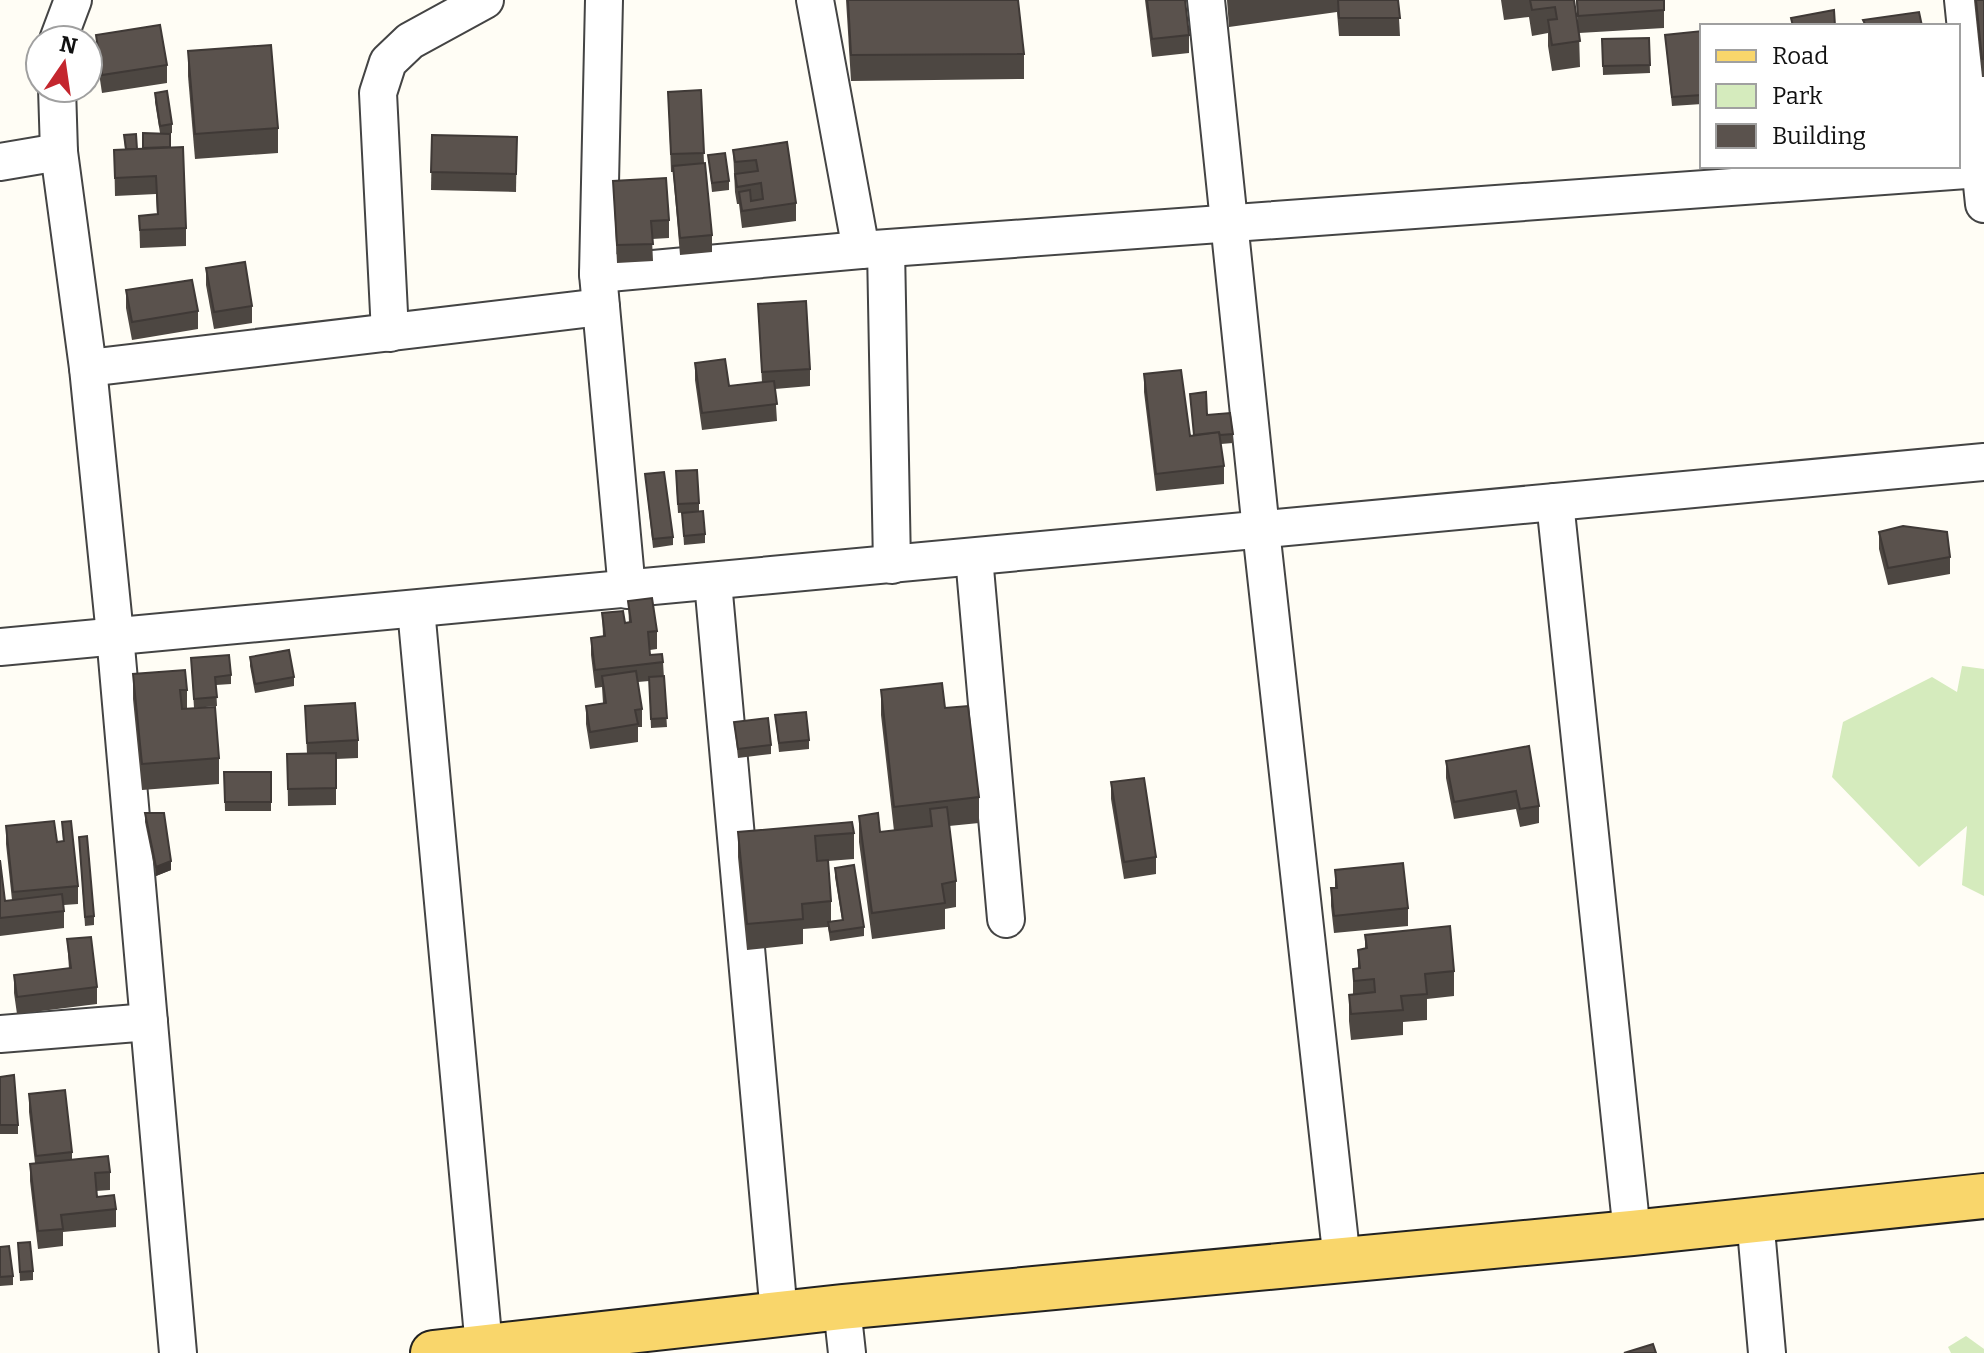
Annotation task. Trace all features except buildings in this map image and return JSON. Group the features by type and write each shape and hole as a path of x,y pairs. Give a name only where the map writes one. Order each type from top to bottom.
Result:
{"main road":[{"path":"433,1353 842,1307 1632,1233 1984,1196"}],"street":[{"path":"64,24 73,0"},
{"path":"390,333 378,93 388,62 410,41 485,0"},
{"path":"605,0 599,290 627,590"},
{"path":"815,0 874,250 892,565"},
{"path":"1206,0 1342,1261"},
{"path":"88,368 390,333 599,290 874,250 1559,198 1982,186 1963,0"},
{"path":"58,104 59,152 88,368 115,635 178,1353"},
{"path":"0,162 59,152"},
{"path":"0,647 1984,462"},
{"path":"1555,502 1632,1233"},
{"path":"974,557 1006,919"},
{"path":"713,582 779,1314"},
{"path":"416,609 484,1347"},
{"path":"0,1034 149,1022"},
{"path":"1755,1218 1767,1353"},
{"path":"842,1307 847,1353"}],"green space":[{"path":"1962,666 1984,669 1984,896 1962,885 1967,826 1919,867 1832,777 1843,722 1932,677 1957,692"},
{"path":"1966,1336 1984,1349 1984,1353 1951,1353 1948,1347"}]}
